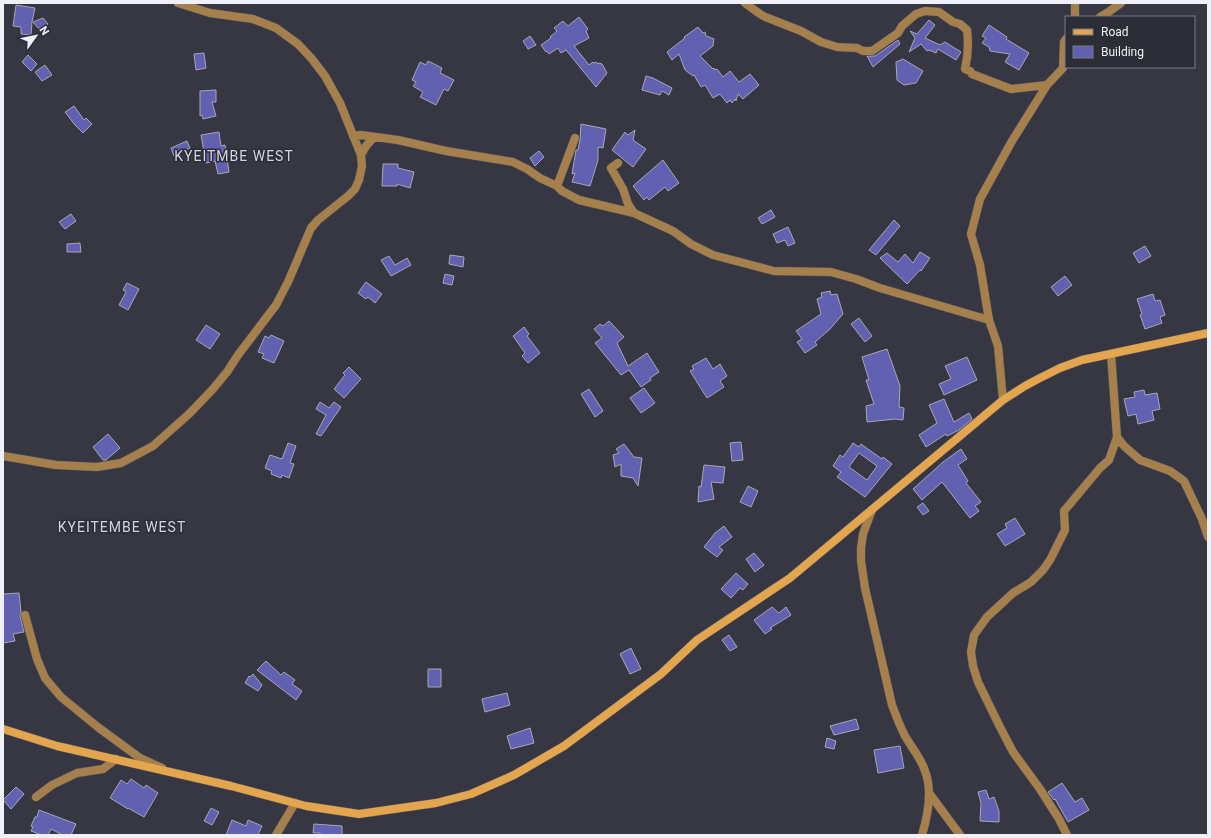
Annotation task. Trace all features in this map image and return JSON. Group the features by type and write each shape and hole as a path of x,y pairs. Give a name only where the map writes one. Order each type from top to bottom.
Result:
{"street":[{"path":"3,456 56,465 97,467 121,463 153,446 212,390 276,305 288,282 311,228 318,220 355,189 359,180 362,166 361,155 340,103 325,76 298,44 276,28 253,20 210,13 178,3"},
{"path":"745,3 764,17 801,31 821,42 837,47 858,48 863,51 872,51 898,33 902,26 916,14 925,12 939,12 953,22 960,24 967,30 969,42 965,69 970,71 972,74 1011,89 1047,84"},
{"path":"1075,3 1076,16"},
{"path":"1102,16 1121,3"},
{"path":"1003,400 998,346 989,320 980,265 971,234 980,198 1012,141 1047,84 1063,68 1065,40"},
{"path":"353,136 398,140 446,151 513,162 579,200 634,213 672,232 691,244 713,255 728,260 774,271 831,272 989,320"},
{"path":"361,155 366,146 374,137"},
{"path":"557,186 575,138"},
{"path":"618,163 611,168 623,189 628,204 634,213"},
{"path":"3,729 57,746 231,786 306,806 359,814 436,803 471,794 514,775 564,746 661,674 698,640 790,578 1003,400 1024,386 1060,368 1082,360 1208,333"},
{"path":"1067,835 1048,801 1013,752 996,721 978,682 973,666 971,652 974,635 987,616 1014,593 1031,582 1043,570 1066,530 1064,511 1100,468 1109,460 1118,437 1111,354"},
{"path":"1118,437 1124,446 1140,460 1170,471 1184,481 1202,519 1208,538"},
{"path":"872,510 863,534 861,548 861,561 865,588 892,705 905,736 920,759 926,772 929,794 926,821 922,835"},
{"path":"25,615 37,659 45,678 61,697 99,728 140,758 166,771"},
{"path":"36,797 52,785 77,773 103,769 116,759"},
{"path":"929,794 960,835"},
{"path":"276,835 295,803"}],"building":[{"path":"16,5 35,8 31,35 21,34 21,27 13,26"},
{"path":"579,17 588,29 586,31 589,38 574,46 589,65 593,62 602,64 607,73 596,87 566,50 561,53 558,48 549,54 541,45 551,38 550,37 557,31 554,28 563,21 568,26"},
{"path":"43,18 48,24 41,31 33,22"},
{"path":"929,20 935,25 925,38 940,45 945,42 961,52 956,60 938,49 936,53 929,50 927,51 921,44 909,52 915,38 910,31 917,34"},
{"path":"989,25 1007,37 1006,39 1029,53 1019,70 1005,62 1010,54 990,51 989,47 982,43 986,38 982,36"},
{"path":"698,27 703,33 705,32 706,36 714,39 713,46 700,56 713,69 717,69 723,77 730,71 739,82 750,74 759,85 743,99 738,94 736,101 735,99 732,103 730,100 727,103 720,94 713,98 705,85 701,87 694,75 693,76 685,70 679,54 672,60 667,52"},
{"path":"530,36 536,45 528,49 523,41"},
{"path":"898,40 900,44 873,67 867,56 875,56"},
{"path":"204,53 206,68 196,70 194,54"},
{"path":"28,55 37,64 31,71 22,62"},
{"path":"903,59 923,71 916,83 904,85 897,80 896,62"},
{"path":"428,61 442,68 440,73 454,80 448,91 444,89 436,105 420,97 423,92 413,86 416,82 412,80 420,62 426,65"},
{"path":"45,65 52,75 42,81 35,72"},
{"path":"646,76 672,88 669,95 662,91 660,95 642,90"},
{"path":"216,90 216,102 212,102 216,116 203,119 202,115 200,116 200,91"},
{"path":"74,106 84,120 86,118 92,124 83,133 65,112"},
{"path":"581,124 606,129 603,148 598,147 598,160 590,186 572,182 575,173 572,174 576,150 578,150 580,140"},
{"path":"635,130 633,140 646,149 633,167 612,150 625,132 628,135"},
{"path":"219,132 221,146 225,145 229,172 218,174 215,161 206,163 201,135"},
{"path":"187,141 190,148 174,156 171,148"},
{"path":"539,151 544,157 535,166 530,158"},
{"path":"663,160 679,183 668,191 665,187 649,200 647,197 644,200 633,186"},
{"path":"383,164 398,164 398,168 414,172 410,188 397,184 397,186 382,186"},
{"path":"771,210 775,217 762,224 758,218"},
{"path":"71,214 76,221 65,229 59,222"},
{"path":"894,220 900,226 876,255 869,250"},
{"path":"788,227 795,243 788,246 785,240 777,243 773,234"},
{"path":"80,243 81,252 67,252 67,244"},
{"path":"1145,246 1151,256 1139,263 1133,253"},
{"path":"920,252 930,258 921,271 920,270 907,284 880,258 887,253 898,262 905,254 913,263"},
{"path":"450,255 464,257 463,267 449,264"},
{"path":"389,256 395,265 407,258 411,265 391,276 381,260"},
{"path":"445,274 454,276 452,285 443,283"},
{"path":"1065,276 1072,285 1058,296 1051,287"},
{"path":"366,282 382,294 375,303 368,297 366,299 358,293"},
{"path":"127,283 139,289 128,310 119,305 126,292 123,290"},
{"path":"830,291 831,295 837,294 843,314 830,329 815,342 817,345 805,353 797,342 802,339 796,331 821,314 817,299 822,297 821,293"},
{"path":"1153,294 1155,301 1160,300 1165,315 1160,317 1162,323 1145,329 1140,315 1142,314 1137,299"},
{"path":"859,318 872,336 865,342 851,324"},
{"path":"609,321 624,337 617,343 628,366 647,353 659,372 641,387 629,370 621,375 595,343 602,338 594,329 600,324 603,326"},
{"path":"206,325 220,334 210,349 196,340"},
{"path":"524,327 529,334 527,336 540,353 528,363 522,356 525,353 513,336"},
{"path":"271,335 284,341 274,363 262,358 264,354 258,352 265,336 269,338"},
{"path":"887,349 900,386 899,407 904,408 903,420 895,419 867,422 866,406 874,404 866,380 869,380 862,357"},
{"path":"967,357 977,380 944,395 939,384 951,379 945,366"},
{"path":"706,358 713,369 720,364 727,376 720,381 724,387 707,398 690,371 694,369 692,366"},
{"path":"349,367 361,379 344,398 334,389 345,375 343,373"},
{"path":"644,388 655,403 641,413 630,398"},
{"path":"589,389 603,411 595,417 581,394"},
{"path":"1144,390 1145,395 1157,393 1160,409 1152,411 1154,420 1138,424 1136,414 1128,416 1124,399 1135,397 1134,392"},
{"path":"944,399 954,422 969,413 972,419 959,430 947,436 946,434 926,447 919,435 937,423 929,405"},
{"path":"320,402 329,408 334,402 341,407 321,436 316,434 326,415 316,409"},
{"path":"108,434 120,448 106,460 103,460 93,447"},
{"path":"741,442 743,460 732,461 730,443"},
{"path":"288,443 296,446 290,463 294,464 289,478 282,475 281,478 271,474 272,471 265,468 270,455 282,459"},
{"path":"853,443 859,447 861,444 882,459 883,457 892,464 865,497 837,477 841,472 833,466 840,455 843,457","holes":["859,453 877,466 867,480 849,467"]},
{"path":"624,444 634,457 642,458 638,486 633,478 621,476 621,464 615,467 613,455 619,453 616,449"},
{"path":"961,449 967,459 958,465 968,481 966,483 981,502 975,506 979,511 970,518 942,482 922,500 913,489 943,462"},
{"path":"704,465 725,467 723,483 711,482 714,499 698,502 699,486 701,487"},
{"path":"748,486 758,491 751,507 740,502"},
{"path":"923,503 929,511 923,515 917,507"},
{"path":"1015,518 1025,534 1005,546 997,534 1007,528 1005,524"},
{"path":"724,526 732,537 719,547 723,550 717,557 704,547 715,533"},
{"path":"754,553 764,565 755,572 746,559"},
{"path":"736,573 748,584 743,590 740,588 731,598 721,589"},
{"path":"19,593 20,616 24,632 13,634 15,641 3,643 3,594"},
{"path":"772,607 779,613 786,607 791,615 770,628 772,629 765,634 754,620"},
{"path":"729,635 737,647 730,651 722,640"},
{"path":"631,648 641,669 630,674 620,654"},
{"path":"266,661 281,675 284,672 295,680 292,684 302,691 296,700 257,670"},
{"path":"428,669 441,669 441,687 428,687"},
{"path":"253,674 262,685 258,691 245,683 249,676 250,677"},
{"path":"507,693 510,705 485,712 482,699"},
{"path":"856,719 859,729 834,735 830,726"},
{"path":"530,728 534,743 511,749 507,736"},
{"path":"827,738 836,741 834,749 825,747"},
{"path":"900,746 904,768 878,773 874,750"},
{"path":"131,779 144,788 146,785 158,793 144,817 110,798 121,780 127,784"},
{"path":"1062,783 1075,802 1082,798 1089,810 1068,822 1055,799 1054,800 1048,792"},
{"path":"16,787 24,794 11,809 3,800"},
{"path":"986,790 989,799 994,797 999,811 999,822 980,821 981,803 978,792"},
{"path":"211,808 219,812 212,825 204,821"},
{"path":"39,810 76,824 71,835 63,835 51,829 48,835 42,835 31,831 33,827 31,826 35,817 37,817"},
{"path":"232,820 246,826 248,820 262,826 258,835 226,835"},
{"path":"314,824 342,826 342,835 320,835 320,833 313,833"}],"district":[{"name":"KYEITMBE WEST","path":"234,156"},
{"name":"KYEITEMBE WEST","path":"122,527"}]}
